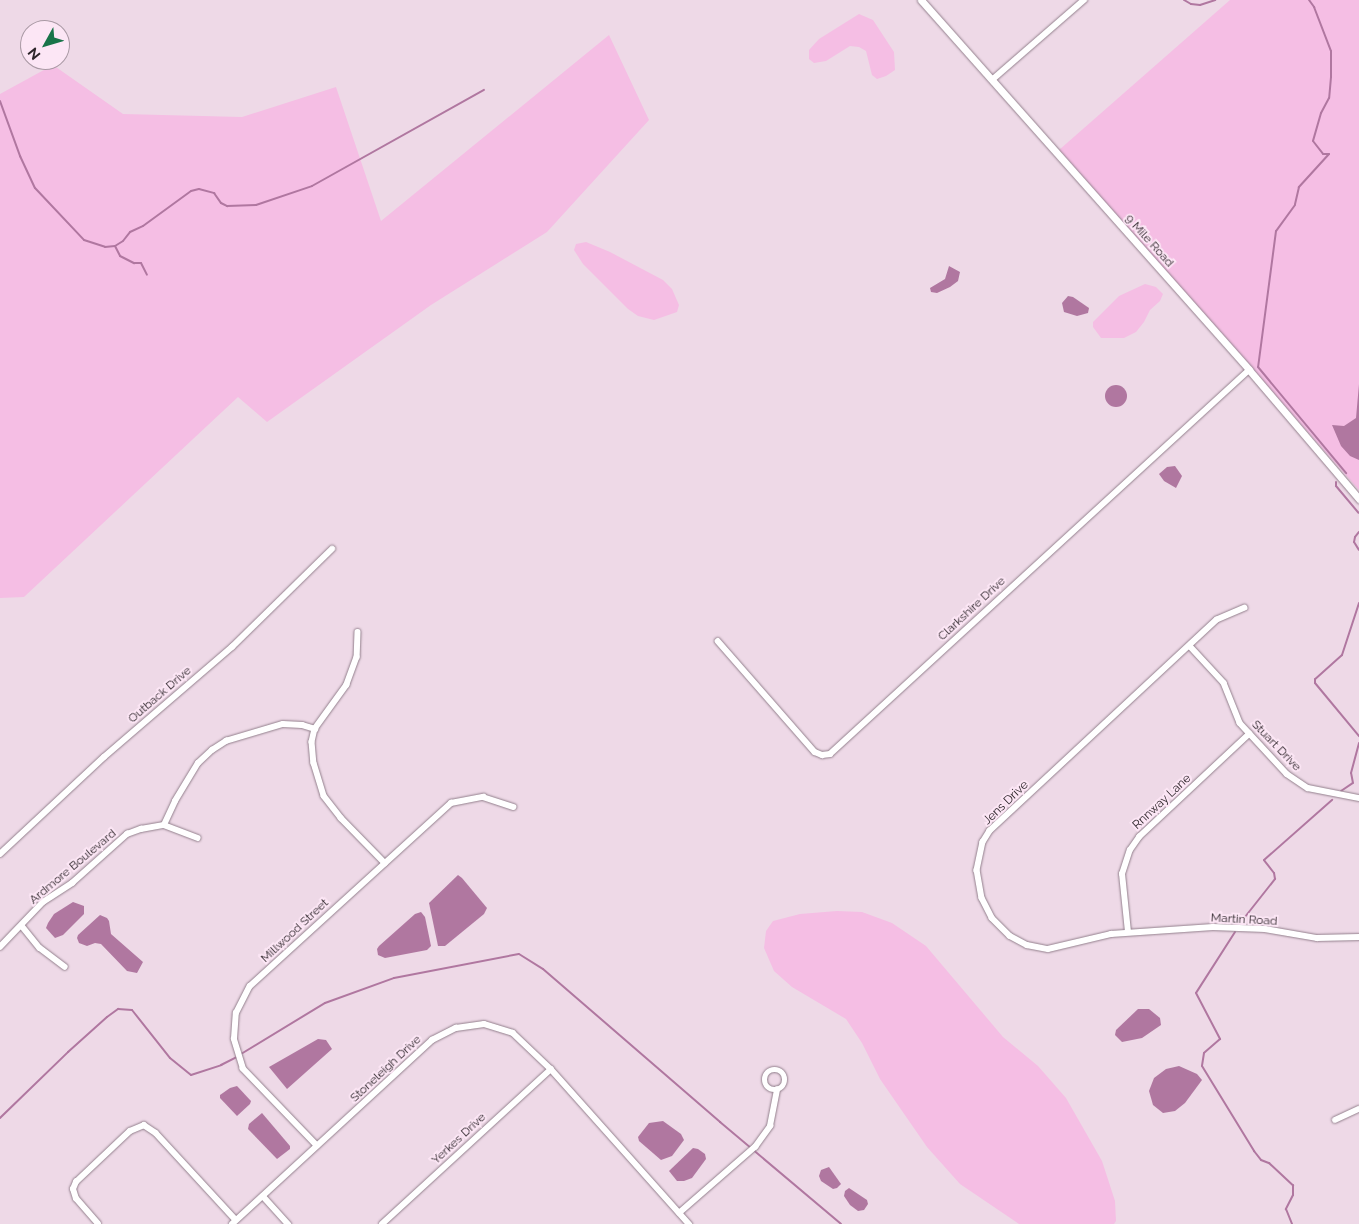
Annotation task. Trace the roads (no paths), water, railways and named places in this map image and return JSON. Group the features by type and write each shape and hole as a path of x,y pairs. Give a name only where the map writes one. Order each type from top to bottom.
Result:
{"street":[{"name":"9 Mile Road","path":"920,0 1359,498"},
{"path":"992,80 1084,0"},
{"name":"Clarkshire Drive","path":"718,641 814,752 822,755 830,754 1248,370"},
{"name":"Outback Drive","path":"0,854 104,757 232,647 332,549"},
{"name":"Jens Drive","path":"1128,932 1048,949 1018,942 1000,927 986,908 977,870 979,855 990,831 1000,821 1217,620 1244,608"},
{"path":"358,632 357,657 347,685 314,729 312,742 314,762 324,796 342,818 385,863"},
{"name":"Stuart Drive","path":"1190,646 1224,683 1240,723 1297,783 1332,794 1359,798"},
{"path":"198,838 164,825 174,801 198,763 212,750 226,742 283,724 302,725 314,729"},
{"name":"Rnnway Lane","path":"1128,932 1122,874 1130,850 1139,837 1249,734"},
{"name":"Millwood Street","path":"317,1146 243,1069 234,1039 236,1013 250,986 451,803 483,798 513,807"},
{"name":"Ardmore Boulevard","path":"0,947 43,902 72,883 127,834 141,829 164,825"},
{"path":"22,926 40,948 65,966"},
{"name":"Martin Road","path":"1128,932 1213,927 1265,929 1317,938 1358,937"},
{"path":"1358,937 1359,945"},
{"name":"Stoneleigh Drive","path":"234,1222 432,1040 456,1028 484,1024 513,1033 551,1069 689,1224"},
{"name":"Yerkes Drive","path":"382,1224 551,1069"},
{"path":"679,1213 755,1147 770,1126 777,1090"},
{"path":"1336,1120 1359,1109"},
{"path":"98,1224 76,1199 73,1189 76,1182 130,1131 144,1125 156,1133 234,1222"},
{"path":"263,1196 288,1224"}],"waterway":[{"path":"1184,0 1191,4 1200,5 1215,0"},
{"path":"1309,0 1314,7 1331,51 1329,98 1321,113 1313,141 1323,154 1329,154 1299,187 1295,205 1276,231 1258,367 1346,473"},
{"path":"0,101 20,156 35,188 84,240 105,247 115,246 123,241 130,232 143,226 191,191 199,189 214,193 221,203 227,206 256,205 312,186 484,90"},
{"path":"115,246 120,256 134,263 141,263 147,275"},
{"path":"1336,482 1336,486 1359,513"},
{"path":"1359,532 1354,542 1359,550"},
{"path":"1359,603 1342,655 1315,679 1315,683 1359,736"},
{"path":"1341,791 1353,783 1351,773 1359,743"},
{"path":"1241,922 1275,879 1274,873 1264,860 1332,800"},
{"path":"1235,932 1196,993 1220,1039 1204,1053 1202,1066 1254,1151 1261,1160 1269,1163 1293,1185 1293,1195 1286,1209 1292,1224"},
{"path":"241,1054 325,1003 394,978 519,954 543,969 841,1224"},
{"path":"0,1118 68,1052 118,1009 132,1010 170,1058 191,1075 221,1065 237,1057"}]}
